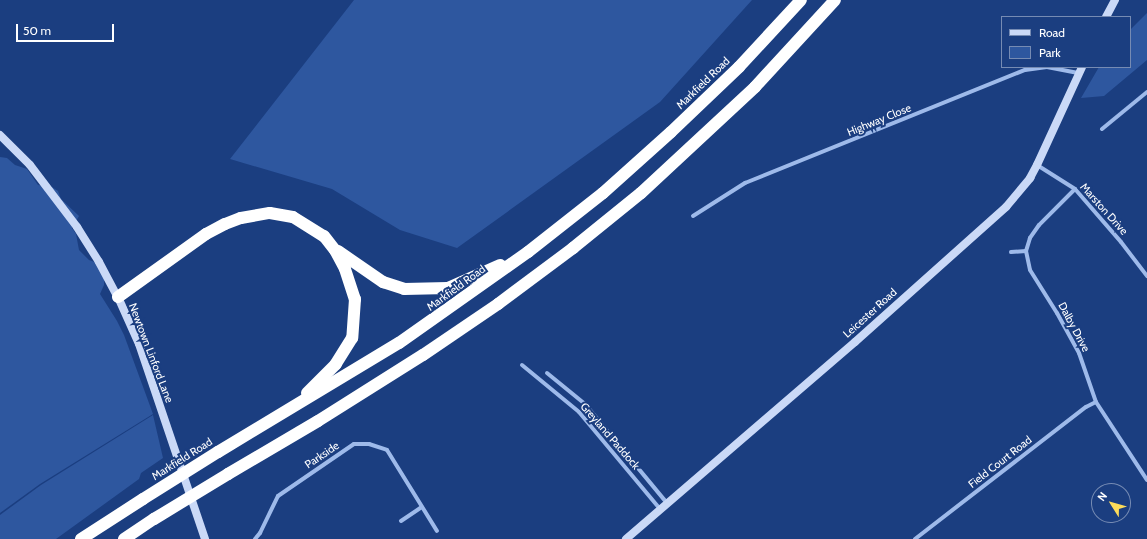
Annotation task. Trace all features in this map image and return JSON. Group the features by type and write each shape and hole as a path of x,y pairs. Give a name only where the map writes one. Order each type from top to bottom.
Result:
{"highway":[{"name":"Markfield Road","path":"81,539 218,452 399,343 528,252 603,193 671,132 739,67 801,0"},
{"path":"124,539 154,519 318,421 423,355 498,304 573,248 641,193 755,87 835,0"},
{"path":"118,297 206,234 240,218 270,214 293,217 324,236 335,250 345,269 355,299 352,338 336,364 293,407"},
{"path":"335,250 383,282 404,289 423,290 448,288 528,252"}],"street":[{"path":"1107,16 1115,0"},
{"name":"Highway Close","path":"693,216 745,183 1025,70 1040,68"},
{"name":"Highway Close","path":"1058,68 1080,70"},
{"name":"Leicester Road","path":"626,539 855,342 1006,206 1030,178 1080,70"},
{"path":"1102,129 1147,92"},
{"name":"Newtown Linford Lane","path":"0,135 30,165 77,227 99,262 118,297 139,344 205,539"},
{"name":"Marston Drive","path":"1037,165 1075,189 1121,242 1147,276"},
{"path":"1012,252 1026,251 1030,238 1038,225 1075,189"},
{"name":"Dalby Drive","path":"1026,251 1030,270 1057,313 1079,353 1096,402 1147,480"},
{"name":"Greyland Paddock","path":"522,365 579,412 660,509"},
{"path":"548,373 585,404 667,503"},
{"name":"Field Court Road","path":"915,539 1086,408 1096,402"},
{"name":"Parkside","path":"255,539 260,533 278,496 354,444 369,444 387,450 437,531"},
{"path":"400,521 422,507"}],"green space":[{"path":"354,0 752,0 660,102 457,248 400,230 332,189 230,159"},
{"path":"1147,13 1147,60 1104,96 1081,98 1098,68 1131,68 1131,29"},
{"path":"0,157 7,158 15,165 27,169 38,185 52,187 58,191 61,199 79,216 72,228 76,234 79,250 89,260 100,264 104,276 104,285 100,294 124,335 153,414 40,484 0,513"},
{"path":"153,415 163,458 141,473 139,479 56,539 0,539 0,515 41,485"}]}
